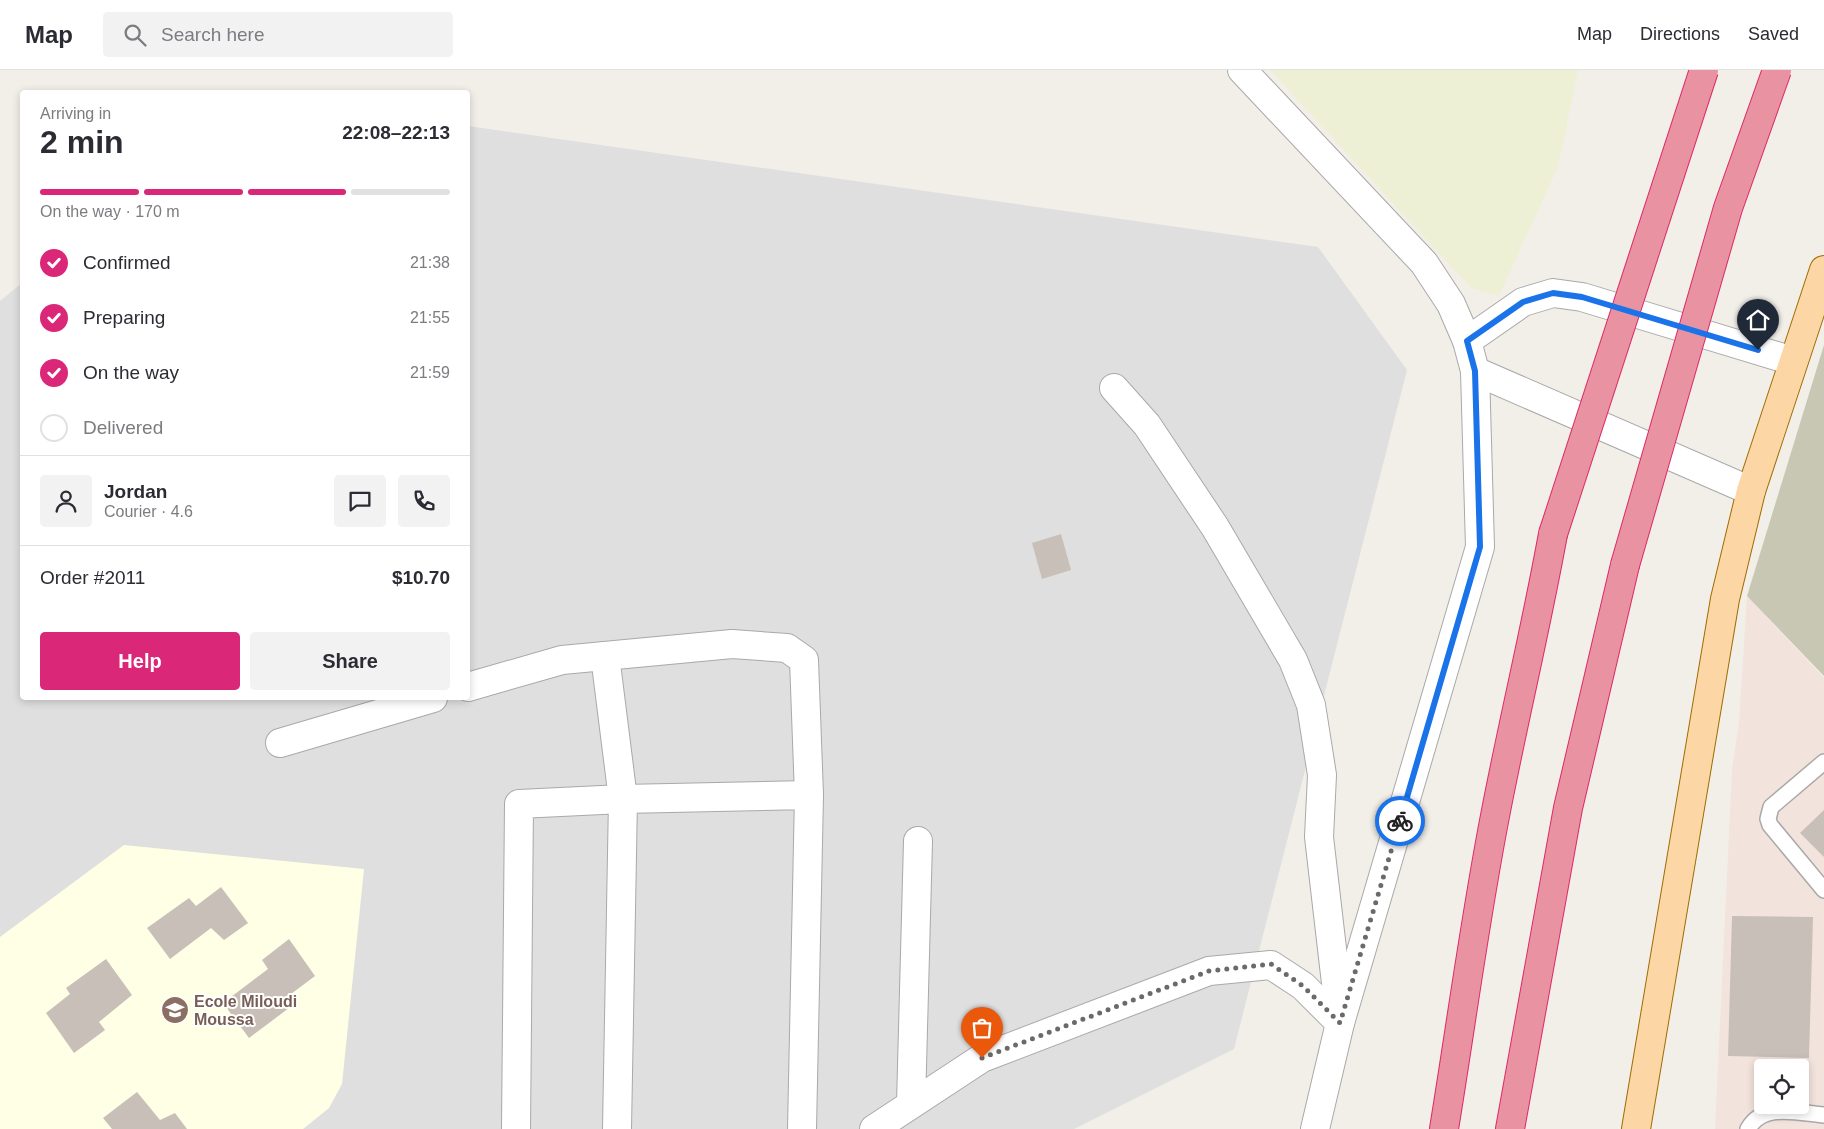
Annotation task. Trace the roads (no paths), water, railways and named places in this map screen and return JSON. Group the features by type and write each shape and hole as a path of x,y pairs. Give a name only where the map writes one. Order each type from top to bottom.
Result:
{"highway":[{"path":"1444,1129 1495,818 1537,622 1553,534 1704,70"},
{"path":"1510,1129 1568,808 1625,565 1728,208 1777,70"}],"main road":[{"path":"1636,1129 1725,599 1751,491 1824,270"}],"street":[{"path":"1242,70 1424,264 1451,304 1467,341 1475,371 1480,547 1340,1023 1315,1129"},
{"path":"1467,341 1523,302 1553,293 1582,297 1793,361"},
{"path":"1475,371 1751,491"},
{"path":"1114,388 1147,425 1215,528 1293,660 1311,705 1322,775 1320,837 1340,1023"},
{"path":"470,686 562,660 732,644 788,648 804,660 809,795 802,1129"},
{"path":"605,656 622,799 617,1129"},
{"path":"280,743 426,700"},
{"path":"516,1129 519,804 622,799 809,795"},
{"path":"911,1104 918,841"},
{"path":"874,1129 982,1058 1209,971 1271,964 1303,986 1340,1023"}],"lane":[{"path":"1824,762 1771,807 1768,819 1770,825 1824,890"},
{"path":"1748,1129 1760,1115 1770,1112 1824,1115"}],"place":[{"name":"Ecole Miloudi Moussa","path":"175,1010"}]}
